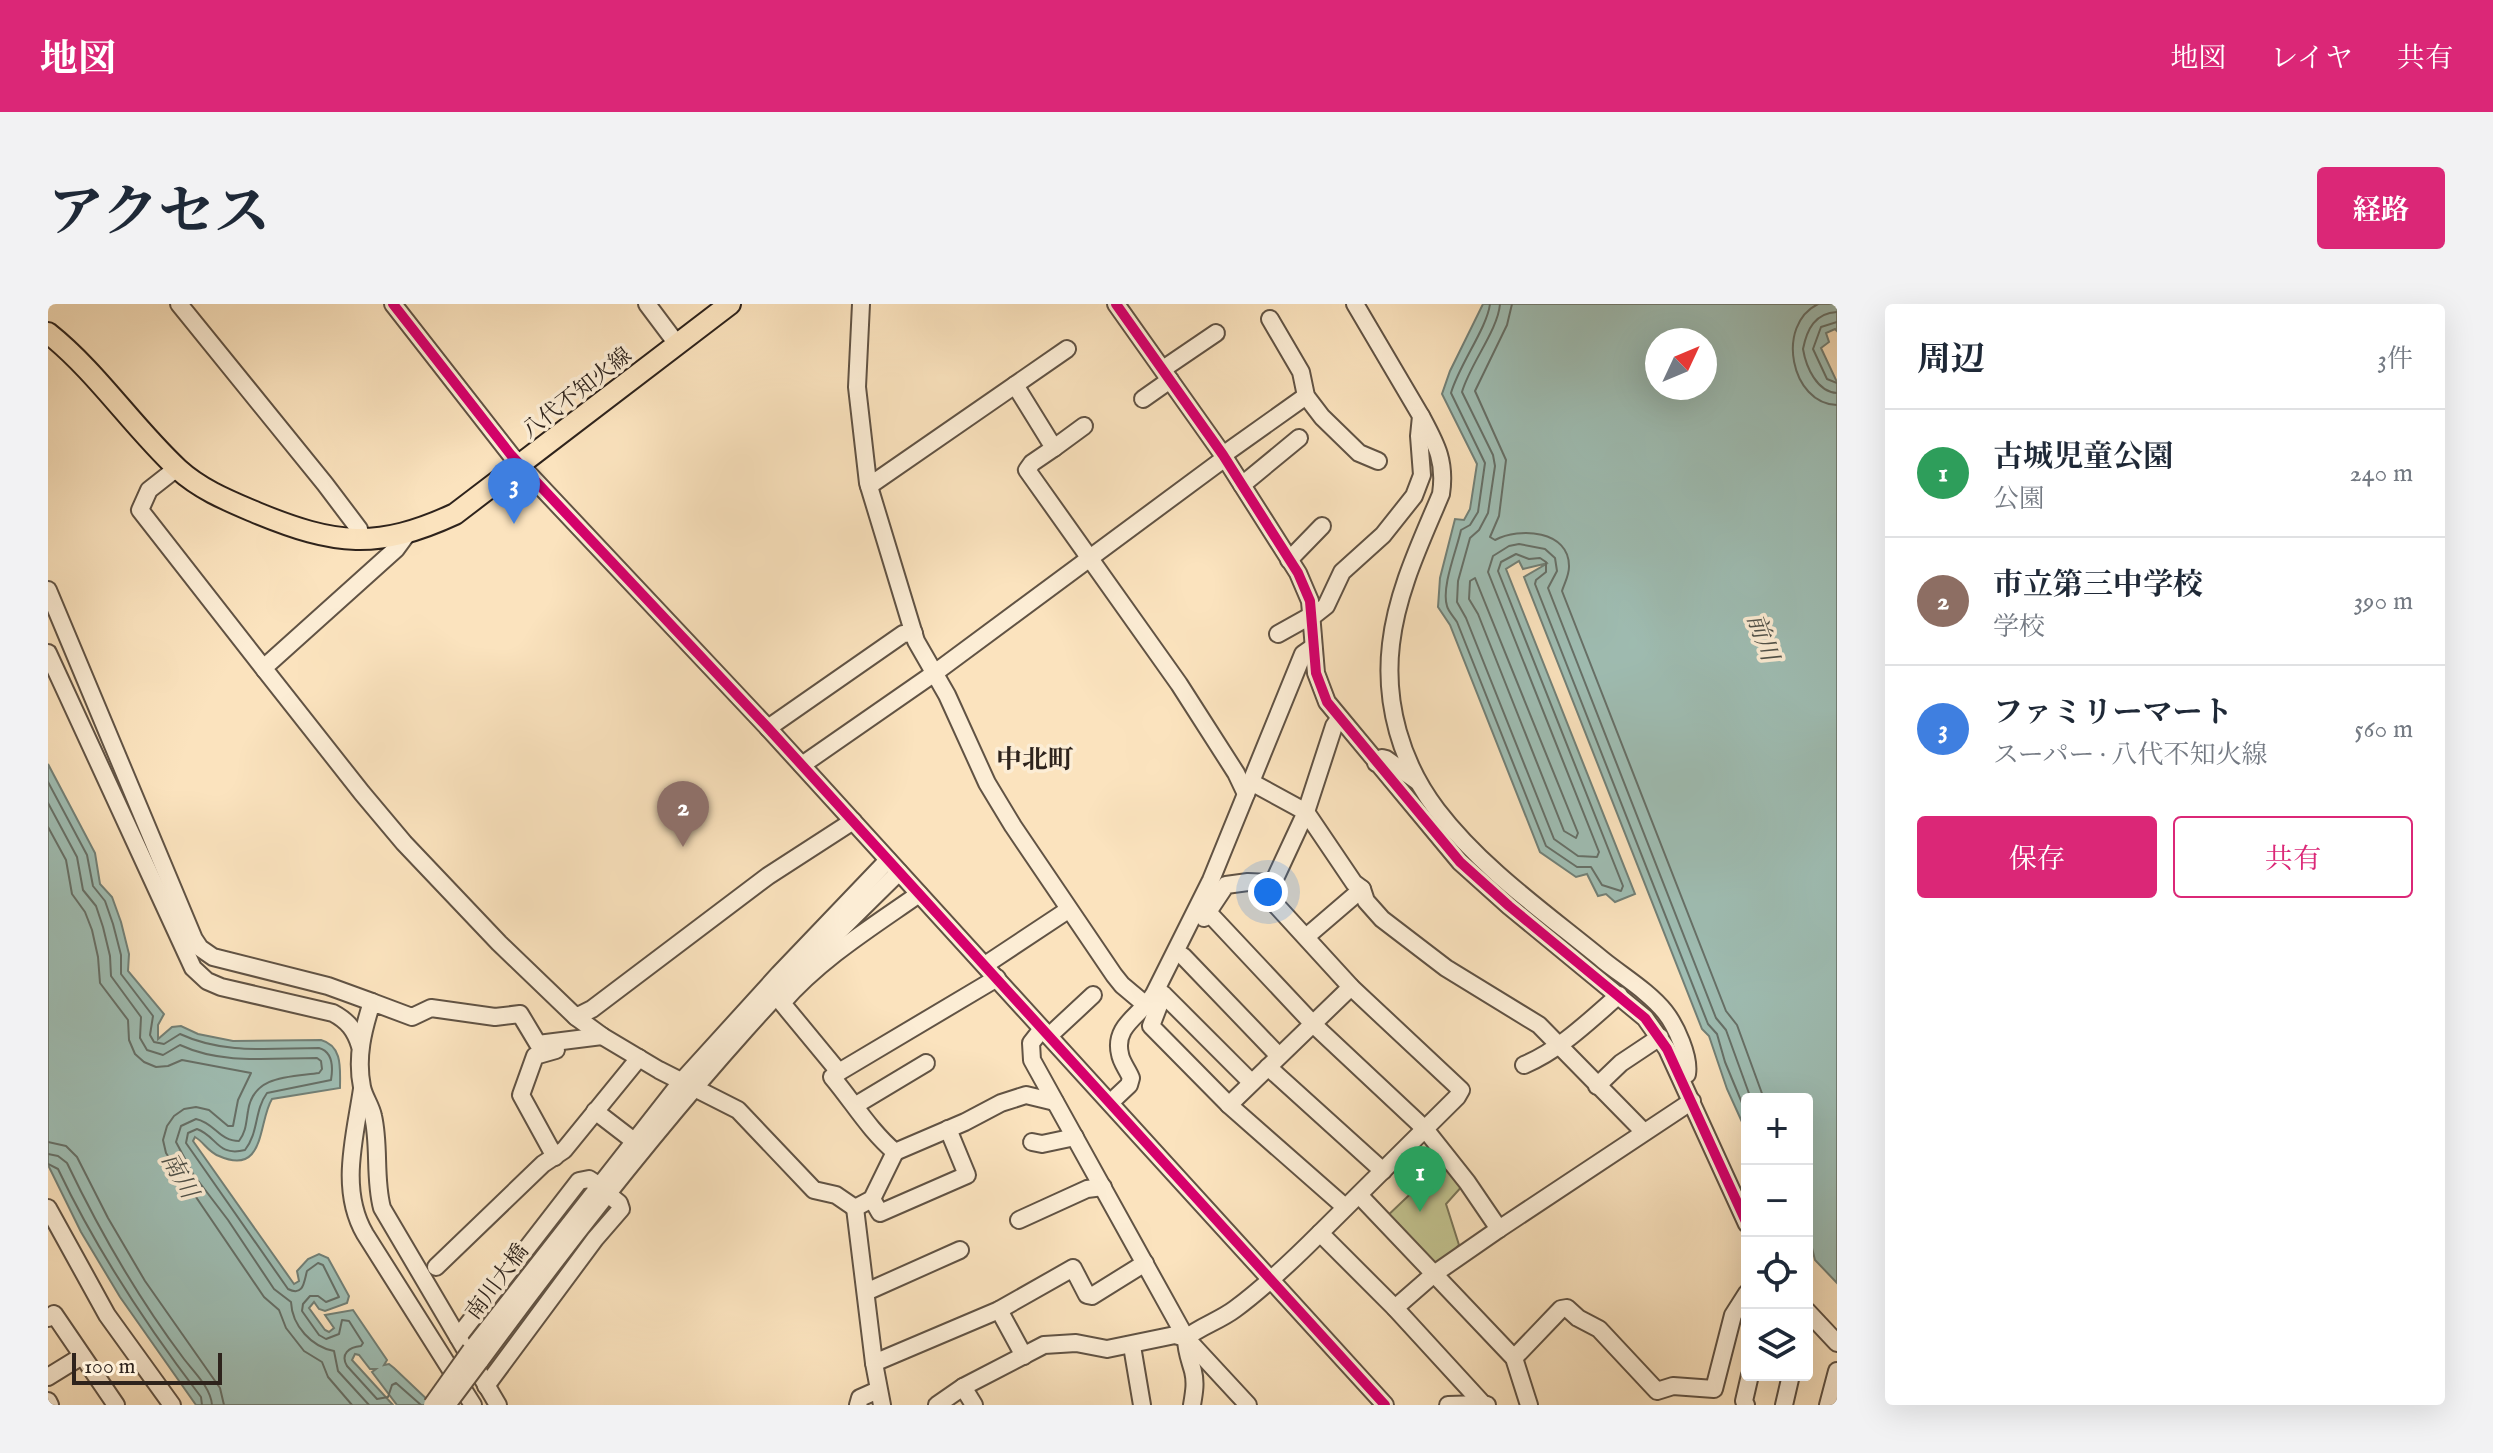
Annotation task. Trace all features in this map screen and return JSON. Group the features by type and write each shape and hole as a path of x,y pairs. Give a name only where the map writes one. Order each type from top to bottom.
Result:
{"main road":[{"name":"八代不知火線","path":"48,333 177,468 214,494 318,535 361,540 407,534 455,514 730,304"}],"street":[{"path":"179,304 325,484 359,529 361,540"},
{"path":"393,304 522,465 802,765 1385,1405"},
{"path":"647,304 677,344"},
{"path":"861,304 857,387 869,486 914,633 936,672 987,783 1068,910 1122,985 1147,1006"},
{"path":"1355,304 1421,416 1443,465 1441,494 1399,600 1390,645 1393,716 1402,749 1419,782 1456,833 1510,884 1664,1011 1685,1056 1687,1074 1681,1077"},
{"path":"1121,306 1224,456 1289,560 1310,601 1316,673 1327,702 1460,862 1645,1018 1660,1037 1681,1077 1741,1211"},
{"path":"1270,319 1301,372 1306,396 1322,417 1359,453 1378,461"},
{"path":"1143,399 1216,333"},
{"path":"869,486 1067,349"},
{"path":"1015,385 1054,448"},
{"path":"802,765 936,672 1306,396"},
{"path":"1278,634 1326,606 1342,572 1383,535 1414,496 1422,475 1421,416"},
{"path":"1084,426 1032,463 1027,470 1179,684 1236,773 1248,788 1306,812 1354,883 1362,889 1366,901 1382,919 1446,968 1539,1025 1643,1131"},
{"path":"1242,485 1299,438"},
{"path":"177,468 149,490 140,510 362,793 439,883 576,1017 639,1058 738,1110 814,1190 836,1195 855,1208 880,1398 860,1398 858,1405"},
{"path":"1289,560 1322,526"},
{"path":"265,670 271,661 396,549 407,534"},
{"path":"48,590 200,948 213,957 328,986 412,1017 431,1008 495,1017 520,1014 538,1044 602,1036"},
{"path":"768,728 903,634 914,633"},
{"path":"1111,1102 1129,1085 1131,1078 1119,1051 1121,1032 1134,1014 1147,1006 1211,880 1303,654 1313,647"},
{"path":"48,653 193,968 207,981 221,987 333,1013 355,1032 360,1046 362,1088 350,1176 354,1209 365,1234 473,1405"},
{"path":"937,1405 963,1387 1044,1345 1076,1343 1107,1349 1175,1335 1186,1338 1230,1312 1271,1281 1457,1097 1461,1090 1351,987 1276,905 1273,883 1306,812 1339,719"},
{"path":"1376,763 1382,758 1386,759 1419,782"},
{"path":"576,1017 592,1009 768,876 853,821"},
{"path":"603,1190 634,1141 688,1085 779,1000 894,866"},
{"path":"447,1405 476,1355 603,1190 779,974 894,866"},
{"path":"1273,883 1226,885 1207,911 1183,956 1151,1026 1229,1105 1345,1207"},
{"path":"1306,937 1362,889"},
{"path":"803,974 919,894"},
{"path":"985,965 1068,910"},
{"path":"1207,911 1314,1025 1425,1129 1499,1229"},
{"path":"1183,956 1274,1061 1383,1171"},
{"path":"895,1152 877,1137 832,1077 997,978"},
{"path":"1229,1105 1351,987"},
{"path":"1163,994 1251,1082"},
{"path":"1093,995 1031,1043 1030,1054 1186,1338 1248,1405"},
{"path":"1524,1065 1559,1045 1619,995"},
{"path":"779,1000 839,1072"},
{"path":"360,1046 372,1002"},
{"path":"1597,1086 1621,1063 1660,1037"},
{"path":"555,1157 521,1095 535,1056 564,1048 569,1041"},
{"path":"436,1267 543,1164 564,1150 639,1058"},
{"path":"856,1105 926,1063"},
{"path":"362,1088 373,1116 377,1189 382,1208 498,1405"},
{"path":"855,1208 872,1199 895,1152 1001,1103 1026,1095 1055,1102"},
{"path":"1395,1308 1434,1274 1692,1101"},
{"path":"595,1111 634,1141"},
{"path":"872,1199 880,1213 967,1175 948,1129"},
{"path":"1032,1142 1042,1144 1075,1137"},
{"path":"458,1337 579,1181 589,1179 619,1203 621,1209 595,1239 486,1386"},
{"path":"1019,1220 1087,1189 1103,1187"},
{"path":"1359,1195 1514,1358 1529,1405"},
{"path":"48,1208 107,1315 172,1405"},
{"path":"1320,1233 1485,1404"},
{"path":"866,1292 960,1250"},
{"path":"874,1363 999,1310 1073,1268 1087,1295 1092,1296 1145,1263"},
{"path":"1514,1358 1561,1309 1567,1308 1599,1329 1657,1391 1673,1386 1713,1397 1733,1315 1741,1302"},
{"path":"410,1303 450,1345 486,1405"},
{"path":"999,1310 1024,1356"},
{"path":"48,1318 54,1314 116,1405"},
{"path":"1813,1323 1837,1343"},
{"path":"1186,1338 1186,1349 1194,1373 1192,1405"},
{"path":"1132,1346 1142,1405"},
{"name":"南川大橋","path":"432,1405 476,1355"},
{"path":"48,1377 82,1356"},
{"path":"1828,1405 1837,1371"},
{"path":"1746,1405 1744,1401 1749,1381"},
{"path":"1784,1405 1790,1381"},
{"path":"963,1387 974,1405"},
{"path":"1448,1405 1485,1404"}],"green space":[{"path":"1443,1163 1464,1184 1446,1204 1459,1245 1434,1269 1384,1219"}],"water":[{"name":"前川","path":"1483,304 1837,304 1837,331 1826,333 1829,342 1821,348 1837,382 1837,1283 1815,1260 1813,1252 1813,1093 1741,1093 1741,1120 1709,1036 1702,1029 1524,577 1548,563 1523,569 1519,561 1506,569 1635,894 1615,902 1606,894 1598,896 1587,874 1576,877 1540,852 1450,625 1438,607 1440,578 1455,519 1464,520 1470,509 1477,464 1442,394"},
{"name":"南川","path":"48,764 95,853 100,884 112,897 121,922 129,954 128,971 164,1014 158,1025 158,1039 172,1027 181,1026 198,1034 233,1041 321,1040 337,1053 340,1088 272,1099 258,1144 245,1159 219,1156 195,1137 193,1141 294,1284 299,1281 297,1271 308,1259 319,1254 328,1258 349,1296 347,1303 325,1311 314,1302 309,1308 325,1330 329,1332 334,1328 325,1315 353,1310 387,1360 384,1365 394,1368 433,1405 397,1405 372,1372 376,1369 370,1369 355,1354 352,1360 393,1405 196,1405 120,1297 81,1232 48,1165"}],"cycle path":[{"path":"393,304 511,455 768,728 1385,1405"},
{"path":"1116,304 1223,455 1298,573 1310,601 1316,673 1327,702 1460,862 1645,1018 1667,1049 1741,1211"}],"place":[{"name":"ファミリーマート","path":"514,524"},
{"name":"市立第三中学校","path":"683,847"},
{"name":"古城児童公園","path":"1420,1212"}],"district":[{"name":"中北町","path":"1035,759"}]}
